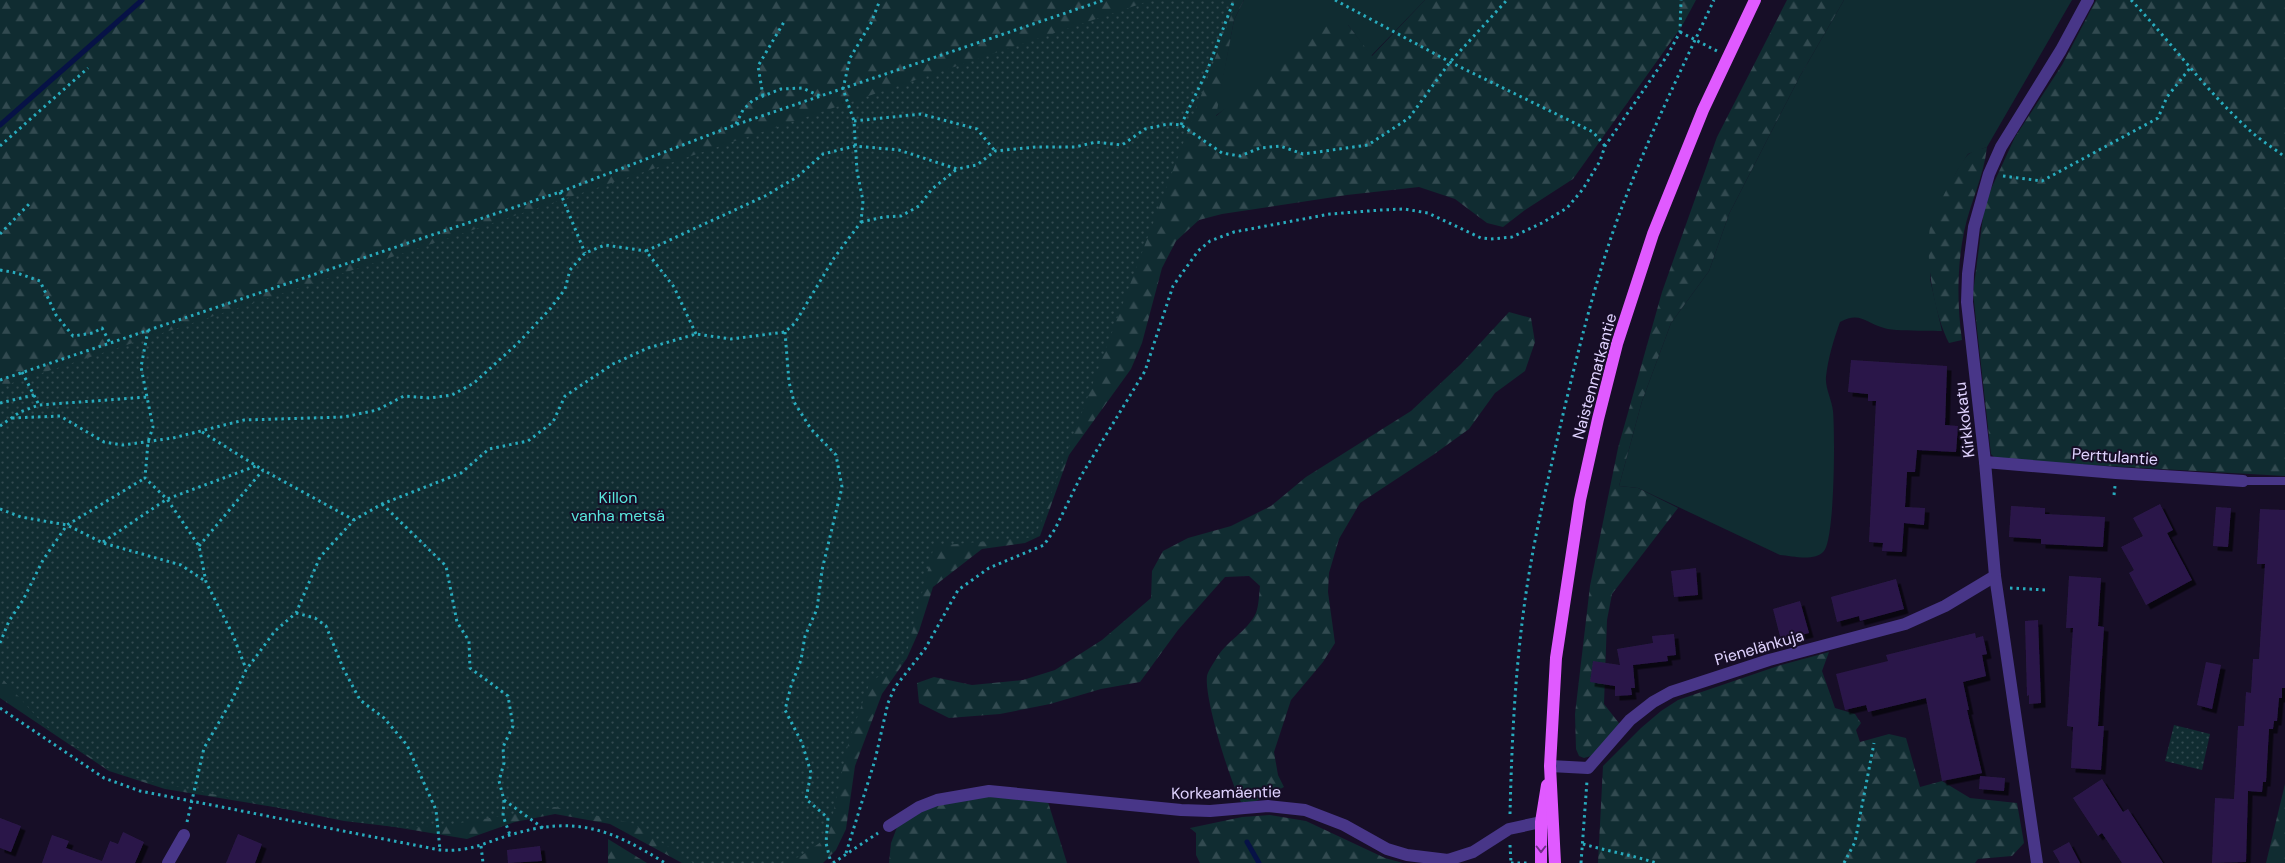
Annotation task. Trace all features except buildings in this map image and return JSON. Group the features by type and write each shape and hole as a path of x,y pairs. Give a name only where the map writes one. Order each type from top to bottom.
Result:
{"main road":[{"name":"Naistenmatkantie","path":"1541,863 1541,822 1550,766 1556,658 1580,500 1598,419 1618,344 1653,234 1692,135 1756,0"},
{"name":"Naistenmatkantie","path":"1550,766 1555,863"}],"street":[{"name":"Kirkkokatu","path":"2037,863 1996,582 1967,302 1974,227 1988,174 2001,147 2061,50 2088,0"},
{"name":"Perttulantie","path":"1985,462 2243,481"},
{"name":"Pienelänkuja","path":"1588,768 1630,720 1653,702 1671,692 1769,660 1905,624 1996,582"},
{"path":"1550,766 1588,768"},
{"name":"Korkeamäentie","path":"889,826 919,807 936,800 989,791 1181,810 1210,811 1268,806 1284,807 1326,817 1387,849 1448,860 1473,852 1510,829 1541,822 1554,823"},
{"path":"168,863 184,835"}],"lane":[{"path":"2243,481 2285,481"}],"path":[{"path":"184,835 204,748 232,700 246,670 275,631 296,614 320,557 354,520 382,504 461,474 489,450 528,441 553,422 565,396 614,364 648,348 696,334 731,339 785,332 795,323 834,258 861,222 863,201 854,146 854,121 843,89 850,58 871,23 880,0"},
{"path":"0,380 560,192 735,125 1024,25 1104,0"},
{"path":"1181,125 1207,71 1234,0"},
{"path":"1335,0 1450,62 1593,132 1605,146"},
{"path":"861,222 884,217 901,216 918,206 932,189 957,169 977,165 995,151 1036,147 1075,147 1096,142 1122,145 1145,129 1168,124 1181,125 1222,153 1240,156 1260,148 1280,146 1303,154 1368,145 1409,118 1450,62 1507,0"},
{"path":"846,853 875,760 888,703 895,687 930,641 958,590 989,568 1030,552 1044,544 1055,529 1081,476 1145,370 1173,286 1198,251 1210,242 1234,232 1330,214 1404,209 1428,213 1481,238 1491,239 1512,237 1542,223 1567,208 1583,189 1600,161 1605,146 1667,56 1680,32 1681,0"},
{"path":"1527,863 1511,863 1511,744 1523,616 1545,490 1590,303 1615,226 1645,149 1714,0"},
{"path":"2131,0 2168,39 2190,68 2246,127 2285,157"},
{"path":"763,96 758,66 784,22"},
{"path":"1680,32 1729,57"},
{"path":"0,146 88,68"},
{"path":"1988,174 2042,181 2158,118 2168,97 2190,68"},
{"path":"735,125 743,110 753,100 781,88 802,88 820,97"},
{"path":"854,121 921,114 978,129 995,151"},
{"path":"12,418 60,416 104,442 123,445 148,442 244,420 344,417 377,410 404,396 429,398 452,395 474,383 531,329 566,289 570,270 585,253 605,245 646,251 765,196 797,177 823,154 854,146 899,150 957,169"},
{"path":"560,192 585,253"},
{"path":"0,234 30,203"},
{"path":"646,251 674,287 696,334"},
{"path":"0,270 17,273 40,281 56,315 73,336 93,333 102,328 110,343"},
{"path":"145,478 148,442 153,427 141,367 148,329"},
{"path":"785,332 789,382 794,402 811,429 836,455 842,487 822,570 817,609 805,636 801,660 791,686 786,710 802,742 811,773 806,800 828,818 826,844 832,863 889,826"},
{"path":"22,372 39,405"},
{"path":"0,403 34,395"},
{"path":"0,426 20,412 39,405 148,397"},
{"path":"201,431 256,466 354,520"},
{"path":"103,543 168,499 256,466"},
{"path":"199,546 263,470"},
{"path":"145,478 168,499 199,546 206,582 233,635 246,670"},
{"path":"0,643 9,621 23,600 43,560 67,525 145,478"},
{"path":"382,504 446,566 457,622 469,641 470,668 508,696 514,726 503,747 504,763 499,781 504,800 503,816 510,835"},
{"path":"0,509 21,517 67,525 103,543 181,565 206,582"},
{"path":"1996,582 2046,590"},
{"path":"296,614 315,618 326,626 342,668 360,700 384,718 407,745 436,810 440,850"},
{"path":"0,708 104,778 140,791 458,852 510,835 543,828 577,826 610,832 665,863"},
{"path":"1844,863 1855,842 1874,743"},
{"path":"1581,863 1588,768"},
{"path":"504,800 543,828"},
{"path":"1583,844 1631,854 1656,863"},
{"path":"481,846 484,863"}],"green space":[{"name":"Killon vanha metsä","path":"0,0 1244,0 1234,20 1216,116 1320,29 1337,22 1348,25 1372,56 1425,0 1696,0 1682,26 1573,179 1525,210 1503,227 1487,223 1455,199 1419,187 1347,195 1222,214 1199,220 1176,241 1162,268 1142,343 1131,369 1069,455 1040,536 1025,543 982,549 933,587 919,631 907,658 882,694 855,766 846,829 836,850 823,863 682,863 610,824 555,814 515,822 467,839 165,789 109,771 0,698"},
{"name":"Killon vanha metsä","path":"1152,0 1237,0 1035,537 934,546 905,660 870,682 849,740 828,837 801,856 782,863 693,863 632,823 555,807 454,824 404,828 344,821 130,777 107,768 44,725 0,676 0,387 440,241"},
{"path":"1244,0 1425,0 1371,56 1348,25 1215,116 1234,20"},
{"path":"1787,0 1844,0 1800,76 1729,214 1709,271 1671,323 1642,401 1619,486 1638,488 1678,508 1612,594 1607,620 1604,704 1622,727 1591,756 1584,758 1579,756 1576,749 1575,714 1590,586 1618,448 1662,292 1717,137"},
{"path":"1844,0 2072,0 1987,147 1968,154 1956,173 1930,226 1930,279 1942,331 1890,329 1858,318 1840,322 1828,363 1826,377 1833,411 1834,439 1832,506 1828,542 1824,551 1820,554 1809,557 1797,557 1780,555 1638,488 1619,486 1642,401 1671,323 1709,271 1729,214 1800,76"},
{"path":"2096,0 2285,0 2285,476 2003,460 1995,458 1991,454 1973,293 1985,202 2015,137 2062,65"},
{"path":"1987,147 1983,168 1967,221 1960,258 1958,286 1962,340 1949,343 1939,317 1932,286 1929,255 1930,227 1947,189 1965,158 1973,152"},
{"path":"1509,312 1531,318 1535,342 1525,371 1495,393 1469,429 1360,503 1339,539 1329,573 1328,592 1335,643 1323,662 1291,700 1274,752 1278,775 1284,787 1252,803 1241,802 1225,759 1207,687 1209,670 1220,653 1247,626 1256,613 1260,586 1249,576 1225,577 1178,630 1140,682 1101,689 1050,704 1000,714 949,718 919,703 917,683 934,677 972,685 1023,680 1055,670 1102,640 1151,598 1152,571 1163,551 1188,538 1231,526 1271,506 1306,477 1411,411 1461,364"},
{"path":"1829,652 1822,671 1835,708 1855,714 1861,723 1856,730 1860,742 1889,734 1906,738 1920,787 1942,781 1970,798 2017,803 2024,843 2012,856 1978,859 1975,863 1598,863 1603,766 1641,728 1678,700 1781,665"},
{"path":"2174,725 2210,734 2202,770 2165,761"},
{"path":"2285,784 2285,863 2266,863"},
{"path":"980,796 1048,802 1067,863 889,863 891,843 899,822 933,806"},
{"path":"1270,815 1306,821 1385,858 1403,863 1200,863 1196,855 1196,833 1190,828 1242,817"},
{"path":"608,839 647,863 608,863"}],"waterway":[{"path":"0,125 142,0"},
{"path":"1247,842 1259,863"}]}
